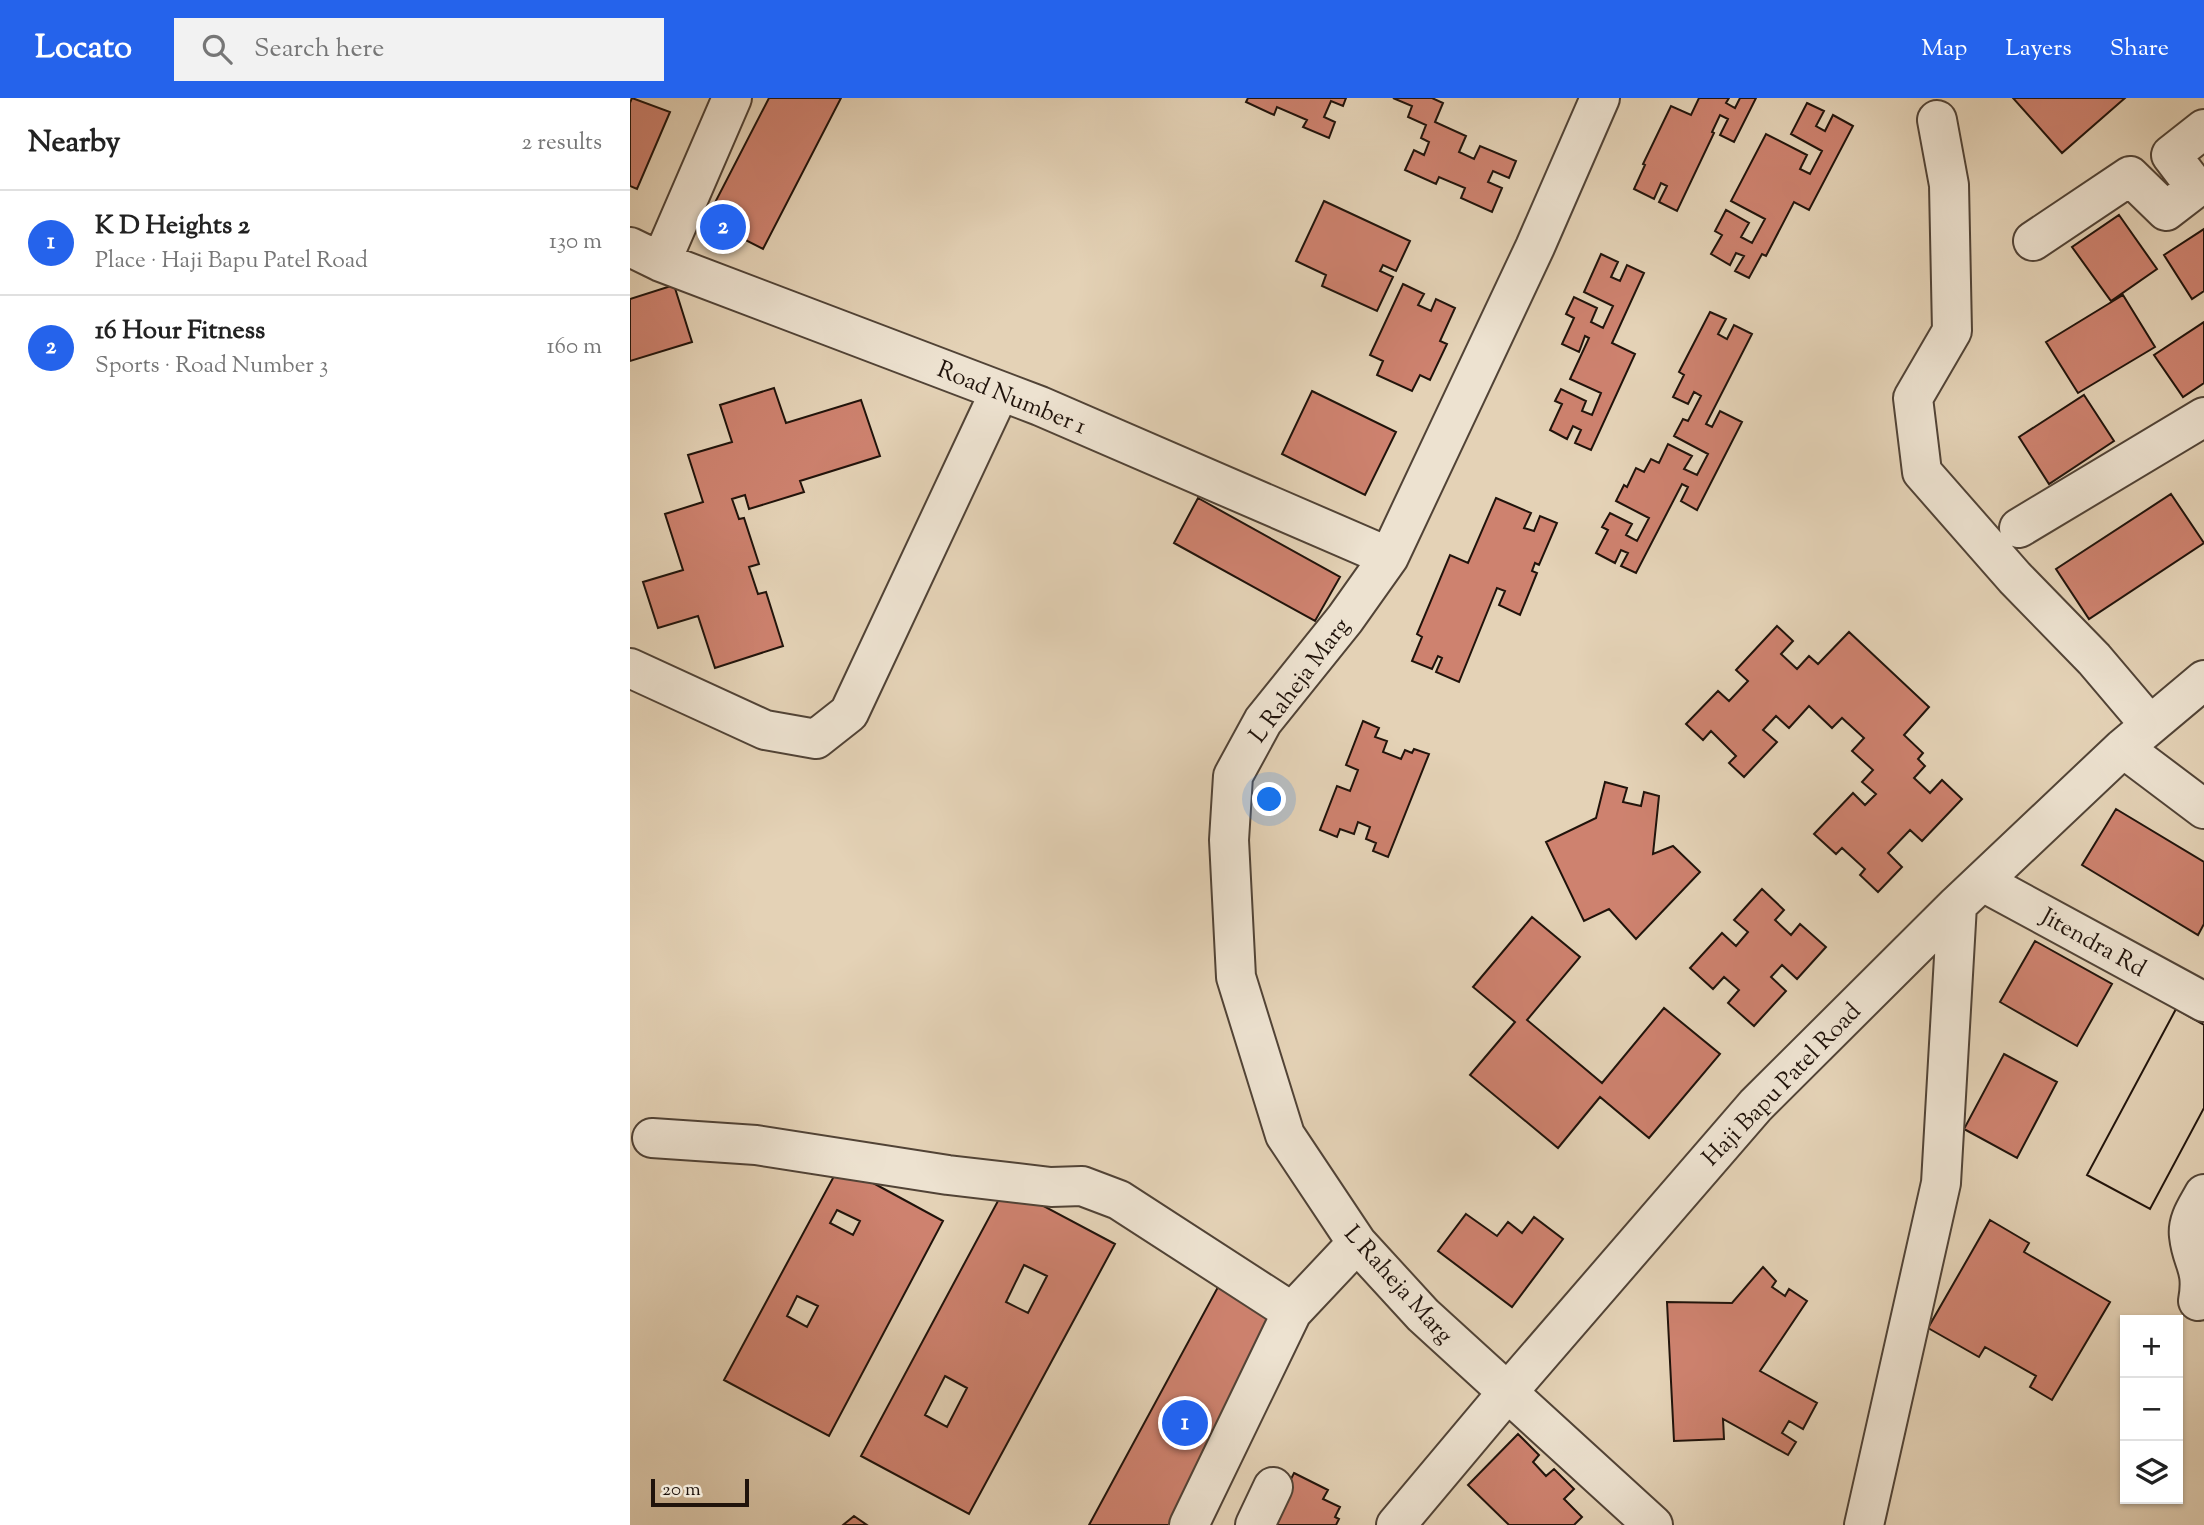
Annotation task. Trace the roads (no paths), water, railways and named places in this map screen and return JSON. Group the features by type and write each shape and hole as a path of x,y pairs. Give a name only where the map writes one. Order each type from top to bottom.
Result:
{"street":[{"path":"646,254 732,98"},
{"name":"L Raheja Marg","path":"1600,98 1535,247 1389,557 1345,619 1263,721 1233,776 1229,840 1236,977 1285,1135 1357,1243 1423,1315 1506,1394 1653,1525"},
{"path":"1937,120 1950,185 1952,331 1913,398 1923,472 2015,578 2094,659 2136,737 2204,809"},
{"path":"2033,241 2130,176 2166,211 2196,188 2171,155 2204,129"},
{"name":"Road Number 1","path":"646,254 1052,411 1389,557"},
{"path":"630,668 765,730 816,740 849,713 1000,391"},
{"path":"2019,528 2204,416"},
{"name":"Haji Bapu Patel Road","path":"1396,1525 1756,1105 1970,893 2136,737 2204,680"},
{"path":"1864,1525 1941,1184 1970,893"},
{"name":"Jitendra Rd","path":"1970,893 2204,1002"},
{"path":"652,1138 756,1145 948,1175 1051,1187 1082,1186 1119,1200 1292,1312"},
{"path":"2197,1301 2204,1287 2204,1278 2189,1237 2190,1220 2204,1194"},
{"path":"1189,1525 1292,1312 1357,1243"},
{"path":"1255,1525 1273,1487"}],"place":[{"name":"16 Hour Fitness","path":"723,227"},
{"name":"K D Heights 2","path":"1185,1423"}]}
